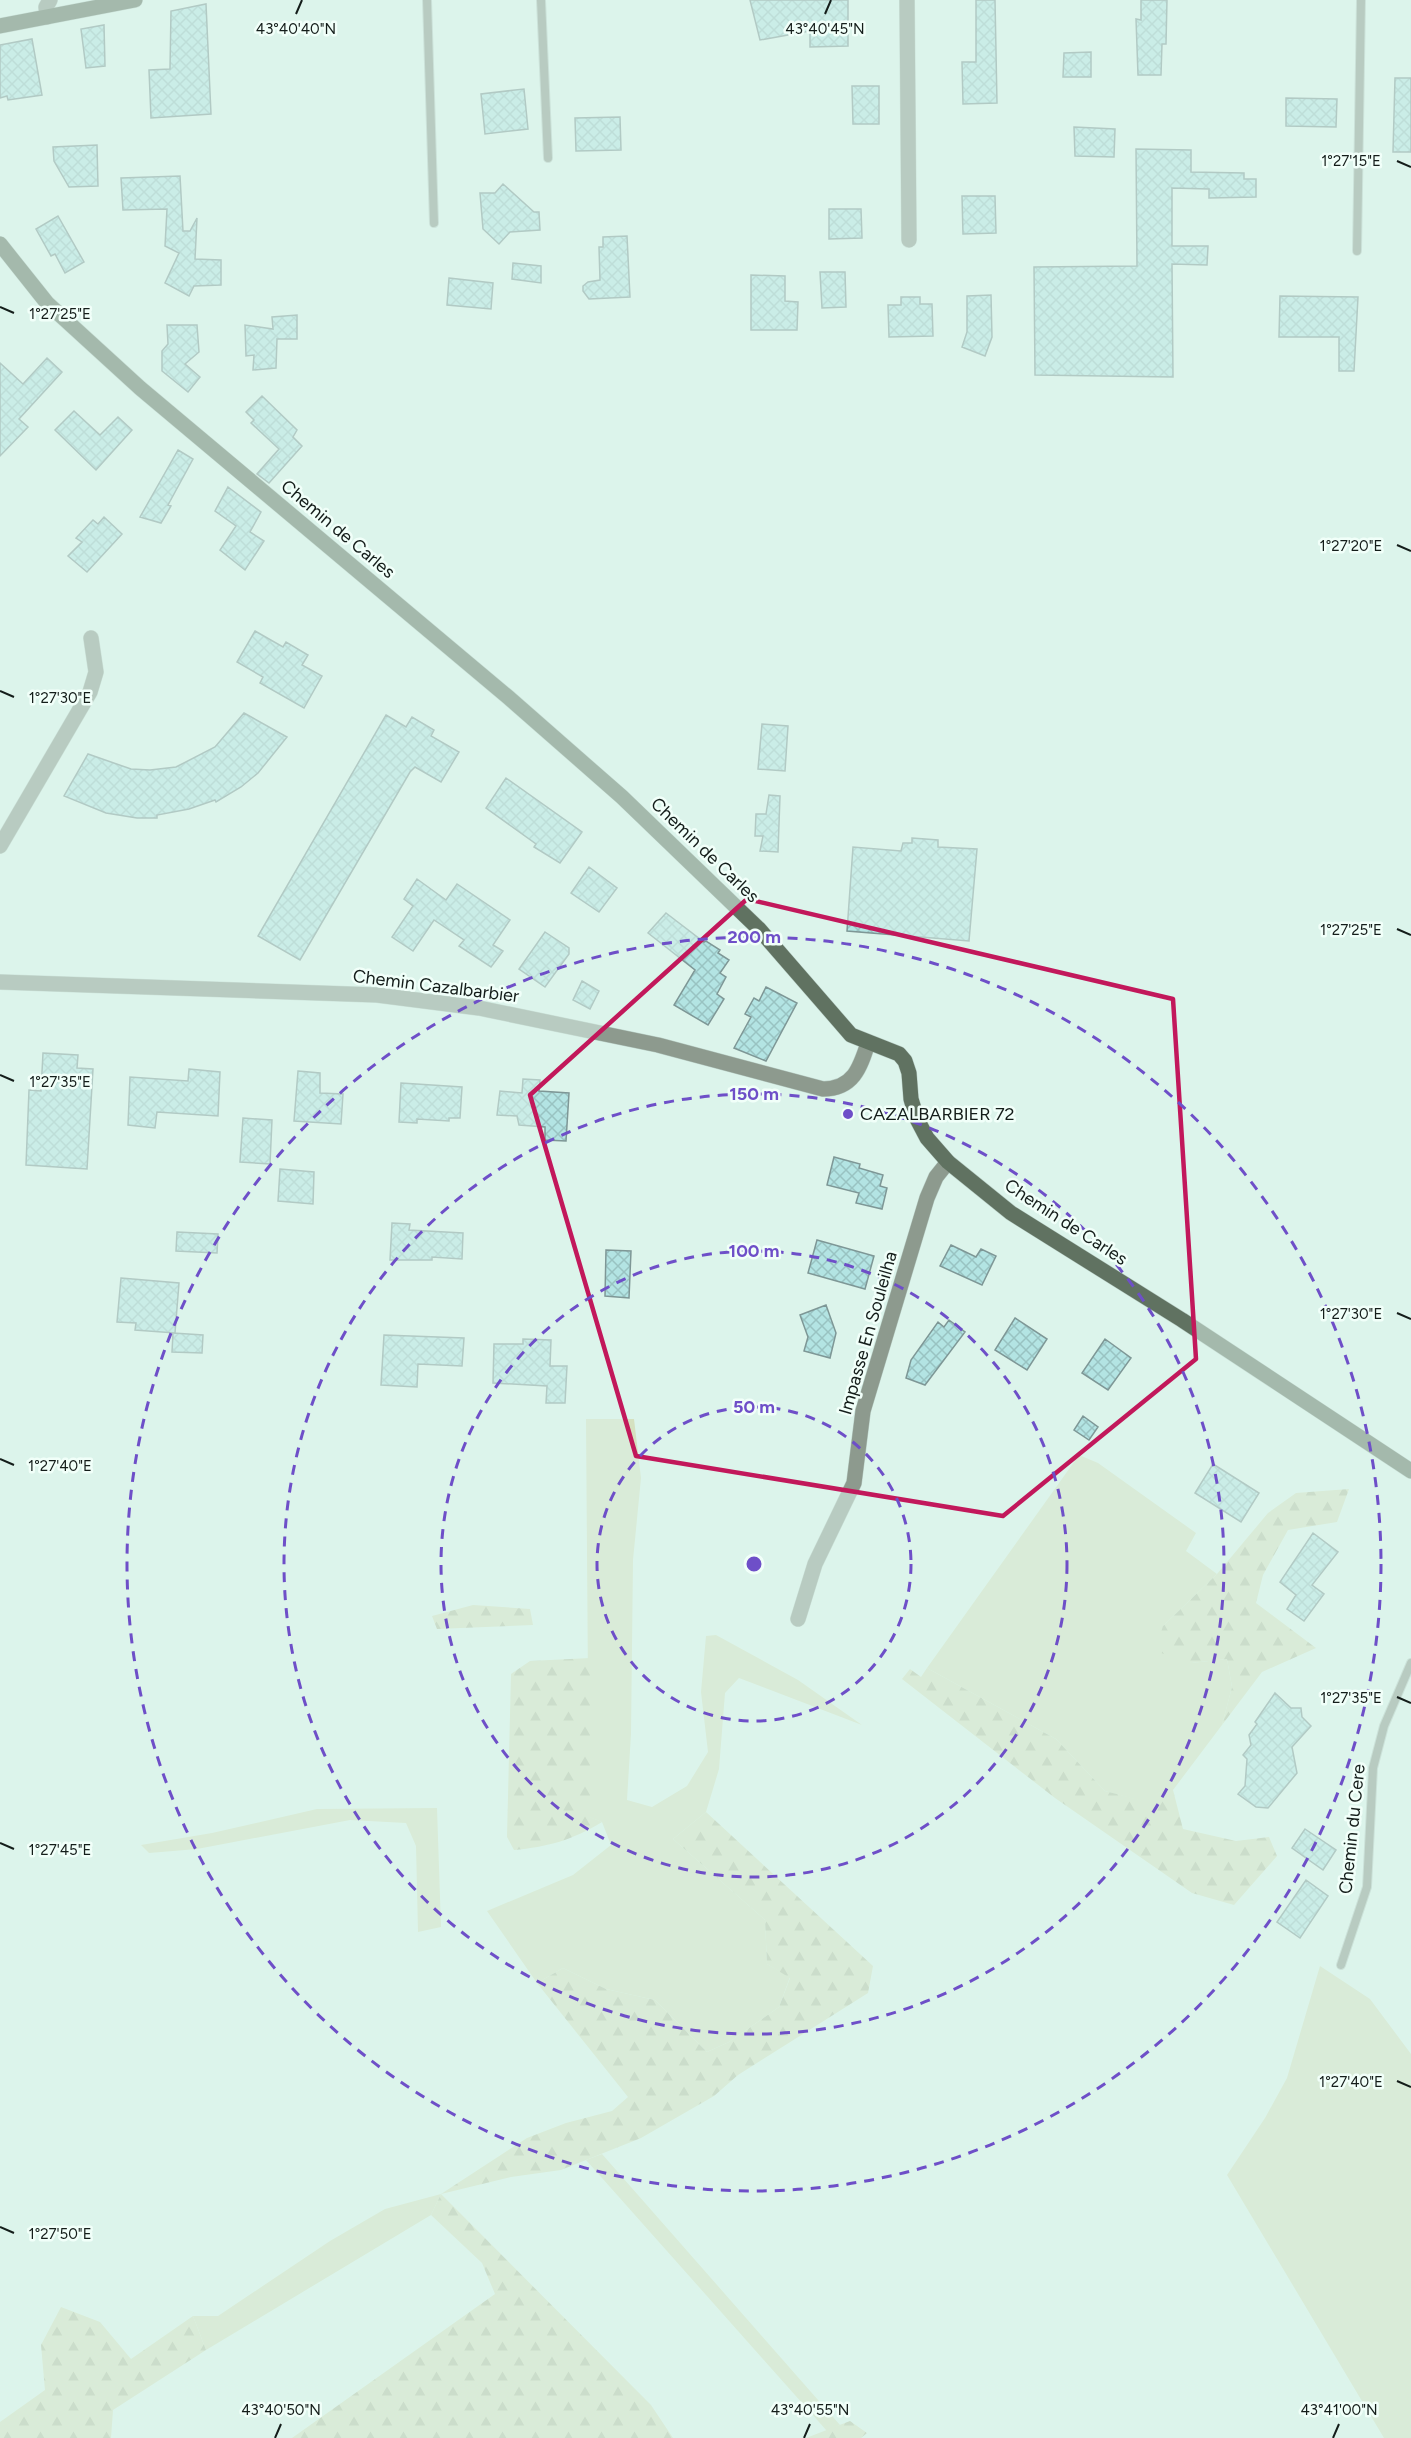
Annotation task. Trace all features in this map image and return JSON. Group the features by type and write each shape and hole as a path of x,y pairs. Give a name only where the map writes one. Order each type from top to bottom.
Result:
{"street":[{"path":"47,17 46,7 50,0"},
{"path":"0,26 47,17 78,5 135,0"},
{"path":"907,0 909,240"},
{"name":"Chemin de Carles","path":"0,244 47,303 140,388 622,797 759,929 851,1035 889,1049 905,1061 911,1099 917,1119 927,1138 948,1162 1011,1213 1182,1320 1411,1471"},
{"path":"0,846 90,692 96,672 91,638"},
{"name":"Chemin Cazalbarbier","path":"0,981 376,995 479,1008 658,1045 823,1089 838,1089 852,1078 868,1042"},
{"name":"Impasse En Souleilha","path":"798,1619 815,1564 854,1483 863,1411 875,1367 927,1198 936,1177 948,1162"}],"lane":[{"path":"427,0 434,223"},
{"path":"541,0 548,158"},
{"path":"1357,251 1361,0"},
{"name":"Chemin du Cere","path":"1341,1965 1367,1887 1373,1768 1384,1726 1411,1663"}],"highlighted area":[{"path":"747,899 1173,999 1196,1359 1003,1516 636,1456 530,1095"}],"green space":[{"path":"586,1419 634,1419 641,1478 633,1560 631,1734 627,1800 652,1807 687,1786 708,1752 701,1692 706,1636 716,1635 798,1680 862,1725 739,1678 725,1693 719,1769 706,1812 673,1839 765,1920 767,1964 790,1977 779,2007 729,2042 707,2052 655,2000 606,1989 563,1968 537,1983 487,1911 573,1875 611,1845 602,1822 589,1817"},
{"path":"1079,1455 1098,1463 1196,1533 1186,1551 1217,1574 1163,1626 1191,1663 1227,1659 1232,1687 1222,1725 1173,1790 1164,1790 1145,1802 1105,1791 1056,1739 927,1668"},
{"path":"1349,1489 1337,1522 1288,1530 1263,1575 1256,1603 1316,1648 1262,1672 1222,1725 1232,1687 1227,1659 1191,1663 1155,1651 1163,1626 1217,1574 1268,1513 1296,1493"},
{"path":"473,1605 530,1609 533,1625 437,1629 432,1616"},
{"path":"590,1658 590,1817 602,1822 581,1834 559,1842 514,1850 507,1837 511,1674 530,1661"},
{"path":"927,1668 1056,1739 1105,1791 1144,1801 1164,1790 1173,1790 1183,1829 1236,1841 1269,1837 1277,1856 1234,1905 1192,1893 1055,1798 902,1679 910,1669 921,1677"},
{"path":"437,1808 441,1927 418,1932 416,1846 406,1823 350,1820 197,1849 149,1853 141,1845 212,1833 317,1809"},
{"path":"706,1812 873,1966 868,1993 738,2075 714,2096 641,2138 561,2170 511,2177 441,2194 527,2138 566,2123 612,2111 628,2097 537,1983 563,1968 606,1989 655,2000 707,2052 729,2042 779,2007 790,1978 767,1964 765,1920 673,1839"},
{"path":"1320,1966 1370,1999 1411,2054 1411,2438 1384,2438 1227,2175 1265,2118 1287,2078"},
{"path":"602,2154 840,2425 827,2431 586,2160"},
{"path":"441,2194 431,2215 206,2350 193,2316 218,2316 330,2241 385,2209"},
{"path":"441,2194 651,2405 673,2438 292,2438 495,2294 482,2263 431,2215"},
{"path":"61,2307 100,2322 131,2359 193,2316 206,2350 113,2410 111,2438 0,2438 0,2422 45,2390 41,2345"},
{"path":"850,2421 867,2433 861,2438 806,2438"}],"building":[{"path":"750,0 848,0 848,46 810,47 810,31 760,40"},
{"path":"976,0 995,0 997,103 963,104 962,62 976,62"},
{"path":"1141,0 1167,0 1166,44 1162,44 1161,75 1138,75 1136,19 1141,20"},
{"path":"206,4 211,114 151,118 149,70 170,69 171,11"},
{"path":"104,25 105,66 86,68 81,29"},
{"path":"32,39 42,95 8,100 7,96 0,98 0,45"},
{"path":"1091,52 1091,77 1063,77 1064,53"},
{"path":"1395,78 1411,78 1411,152 1393,152"},
{"path":"852,86 879,86 879,124 853,124"},
{"path":"524,89 528,129 485,134 481,94"},
{"path":"1286,98 1337,99 1336,127 1286,126"},
{"path":"620,117 621,150 576,151 575,118"},
{"path":"1074,127 1115,129 1114,157 1075,156"},
{"path":"97,145 98,186 69,187 54,161 53,147"},
{"path":"1136,149 1191,150 1191,172 1244,173 1244,179 1256,179 1256,197 1209,198 1209,189 1172,188 1172,246 1208,246 1207,265 1172,264 1173,377 1035,375 1034,267 1137,266"},
{"path":"180,176 183,231 190,231 197,218 195,259 221,260 221,285 194,286 189,296 165,283 179,253 165,246 167,209 123,210 121,178"},
{"path":"503,184 534,212 539,212 540,230 510,232 499,244 483,229 480,193 495,193"},
{"path":"962,196 995,196 996,233 963,234"},
{"path":"829,209 861,209 862,238 829,239"},
{"path":"58,216 84,262 65,273 55,254 51,256 36,229"},
{"path":"627,236 630,297 589,299 583,291 583,286 588,282 600,280 599,247 603,247 603,237"},
{"path":"513,263 541,266 541,283 512,279"},
{"path":"820,272 845,272 846,307 822,308"},
{"path":"751,275 785,276 785,301 798,302 797,330 751,330"},
{"path":"449,278 493,283 491,309 447,305"},
{"path":"991,295 992,337 985,356 962,347 967,332 967,296"},
{"path":"1280,296 1358,297 1354,371 1339,371 1339,337 1279,337"},
{"path":"901,297 920,297 920,304 932,304 933,336 889,337 888,305 901,305"},
{"path":"297,315 297,339 277,339 276,368 253,370 254,355 246,356 245,325 273,329 272,317"},
{"path":"167,325 197,325 199,352 185,364 200,377 188,392 162,371 162,351 168,344"},
{"path":"47,358 62,372 19,419 28,427 0,456 0,363 23,384"},
{"path":"262,396 297,430 293,437 302,446 269,483 257,474 279,449 251,423 254,420 246,412"},
{"path":"74,411 100,435 118,417 132,430 96,470 55,430"},
{"path":"178,450 193,459 168,505 171,506 161,523 140,517"},
{"path":"228,487 261,512 250,532 264,541 245,570 220,550 236,526 215,511"},
{"path":"104,517 122,534 87,572 68,556 82,542 76,538 93,520 98,524"},
{"path":"255,631 283,647 286,642 308,655 302,665 322,676 304,708 260,683 263,677 237,662"},
{"path":"244,713 287,737 258,773 241,787 216,802 215,800 189,809 157,815 157,818 137,818 106,813 64,796 88,754 131,769 150,770 176,767 215,747"},
{"path":"386,715 406,727 412,717 434,730 431,736 459,752 441,782 415,767 410,772 300,960 258,936"},
{"path":"762,724 788,726 785,771 758,769"},
{"path":"506,778 582,832 560,863 534,847 536,844 486,808"},
{"path":"769,795 780,796 778,852 760,851 763,836 755,836 756,814 766,814"},
{"path":"912,838 938,840 938,847 977,849 969,941 847,931 853,847 901,851 903,843 912,843"},
{"path":"589,867 617,888 599,912 571,893"},
{"path":"417,879 446,900 457,884 510,920 493,945 503,951 491,967 459,946 464,940 434,920 413,951 392,937 413,906 404,899"},
{"path":"666,913 704,942 720,950 718,953 729,960 720,973 726,977 717,994 724,999 708,1025 674,1005 695,970 648,933"},
{"path":"545,932 569,948 569,954 545,987 519,969"},
{"path":"582,981 599,991 590,1009 573,1000"},
{"path":"766,987 797,1003 766,1061 734,1048 751,1017 745,1014 754,998 759,1001"},
{"path":"43,1053 78,1055 77,1068 93,1069 87,1169 26,1165 29,1090 41,1091"},
{"path":"189,1069 220,1072 218,1116 157,1112 155,1128 128,1125 130,1077 188,1081"},
{"path":"298,1071 320,1073 320,1093 343,1094 341,1124 294,1121"},
{"path":"523,1079 540,1080 539,1091 569,1093 566,1141 545,1140 545,1127 519,1125 517,1116 497,1115 500,1091 522,1093"},
{"path":"401,1083 462,1087 460,1118 449,1118 449,1121 417,1119 417,1123 399,1122"},
{"path":"243,1118 272,1120 270,1164 240,1162"},
{"path":"834,1157 860,1164 859,1168 883,1175 880,1186 887,1188 882,1209 856,1203 859,1193 827,1185"},
{"path":"280,1169 314,1172 313,1204 278,1201"},
{"path":"392,1223 410,1224 409,1230 463,1233 462,1259 432,1257 432,1260 390,1260"},
{"path":"177,1232 218,1234 217,1253 176,1251"},
{"path":"817,1240 874,1256 865,1289 808,1273"},
{"path":"951,1245 976,1257 981,1249 996,1256 982,1285 940,1266"},
{"path":"606,1250 631,1251 629,1298 605,1296"},
{"path":"121,1278 179,1283 175,1333 135,1330 136,1323 117,1322"},
{"path":"826,1305 836,1333 830,1358 804,1351 808,1337 800,1315"},
{"path":"1015,1318 1047,1339 1027,1370 995,1350"},
{"path":"949,1320 965,1332 925,1385 906,1378 911,1360 938,1322 944,1327"},
{"path":"173,1333 203,1335 202,1353 172,1352"},
{"path":"384,1335 464,1338 462,1366 418,1364 417,1387 381,1385"},
{"path":"523,1339 551,1340 550,1366 567,1366 565,1403 546,1403 547,1386 493,1383 494,1344 523,1344"},
{"path":"1105,1339 1131,1358 1108,1390 1082,1373"},
{"path":"1083,1416 1098,1427 1089,1440 1074,1430"},
{"path":"1213,1464 1259,1493 1241,1522 1195,1493"},
{"path":"1313,1533 1338,1552 1312,1585 1324,1594 1304,1621 1287,1609 1296,1595 1280,1582"},
{"path":"1275,1693 1291,1708 1301,1708 1302,1717 1311,1726 1292,1747 1297,1773 1268,1808 1256,1807 1238,1794 1245,1786 1247,1759 1243,1755 1251,1745 1249,1735 1257,1724 1255,1722"},
{"path":"1305,1829 1336,1850 1323,1870 1292,1848"},
{"path":"1306,1880 1328,1896 1300,1938 1277,1922"}],"place":[{"name":"CAZALBARBIER 72","path":"848,1114"}]}
